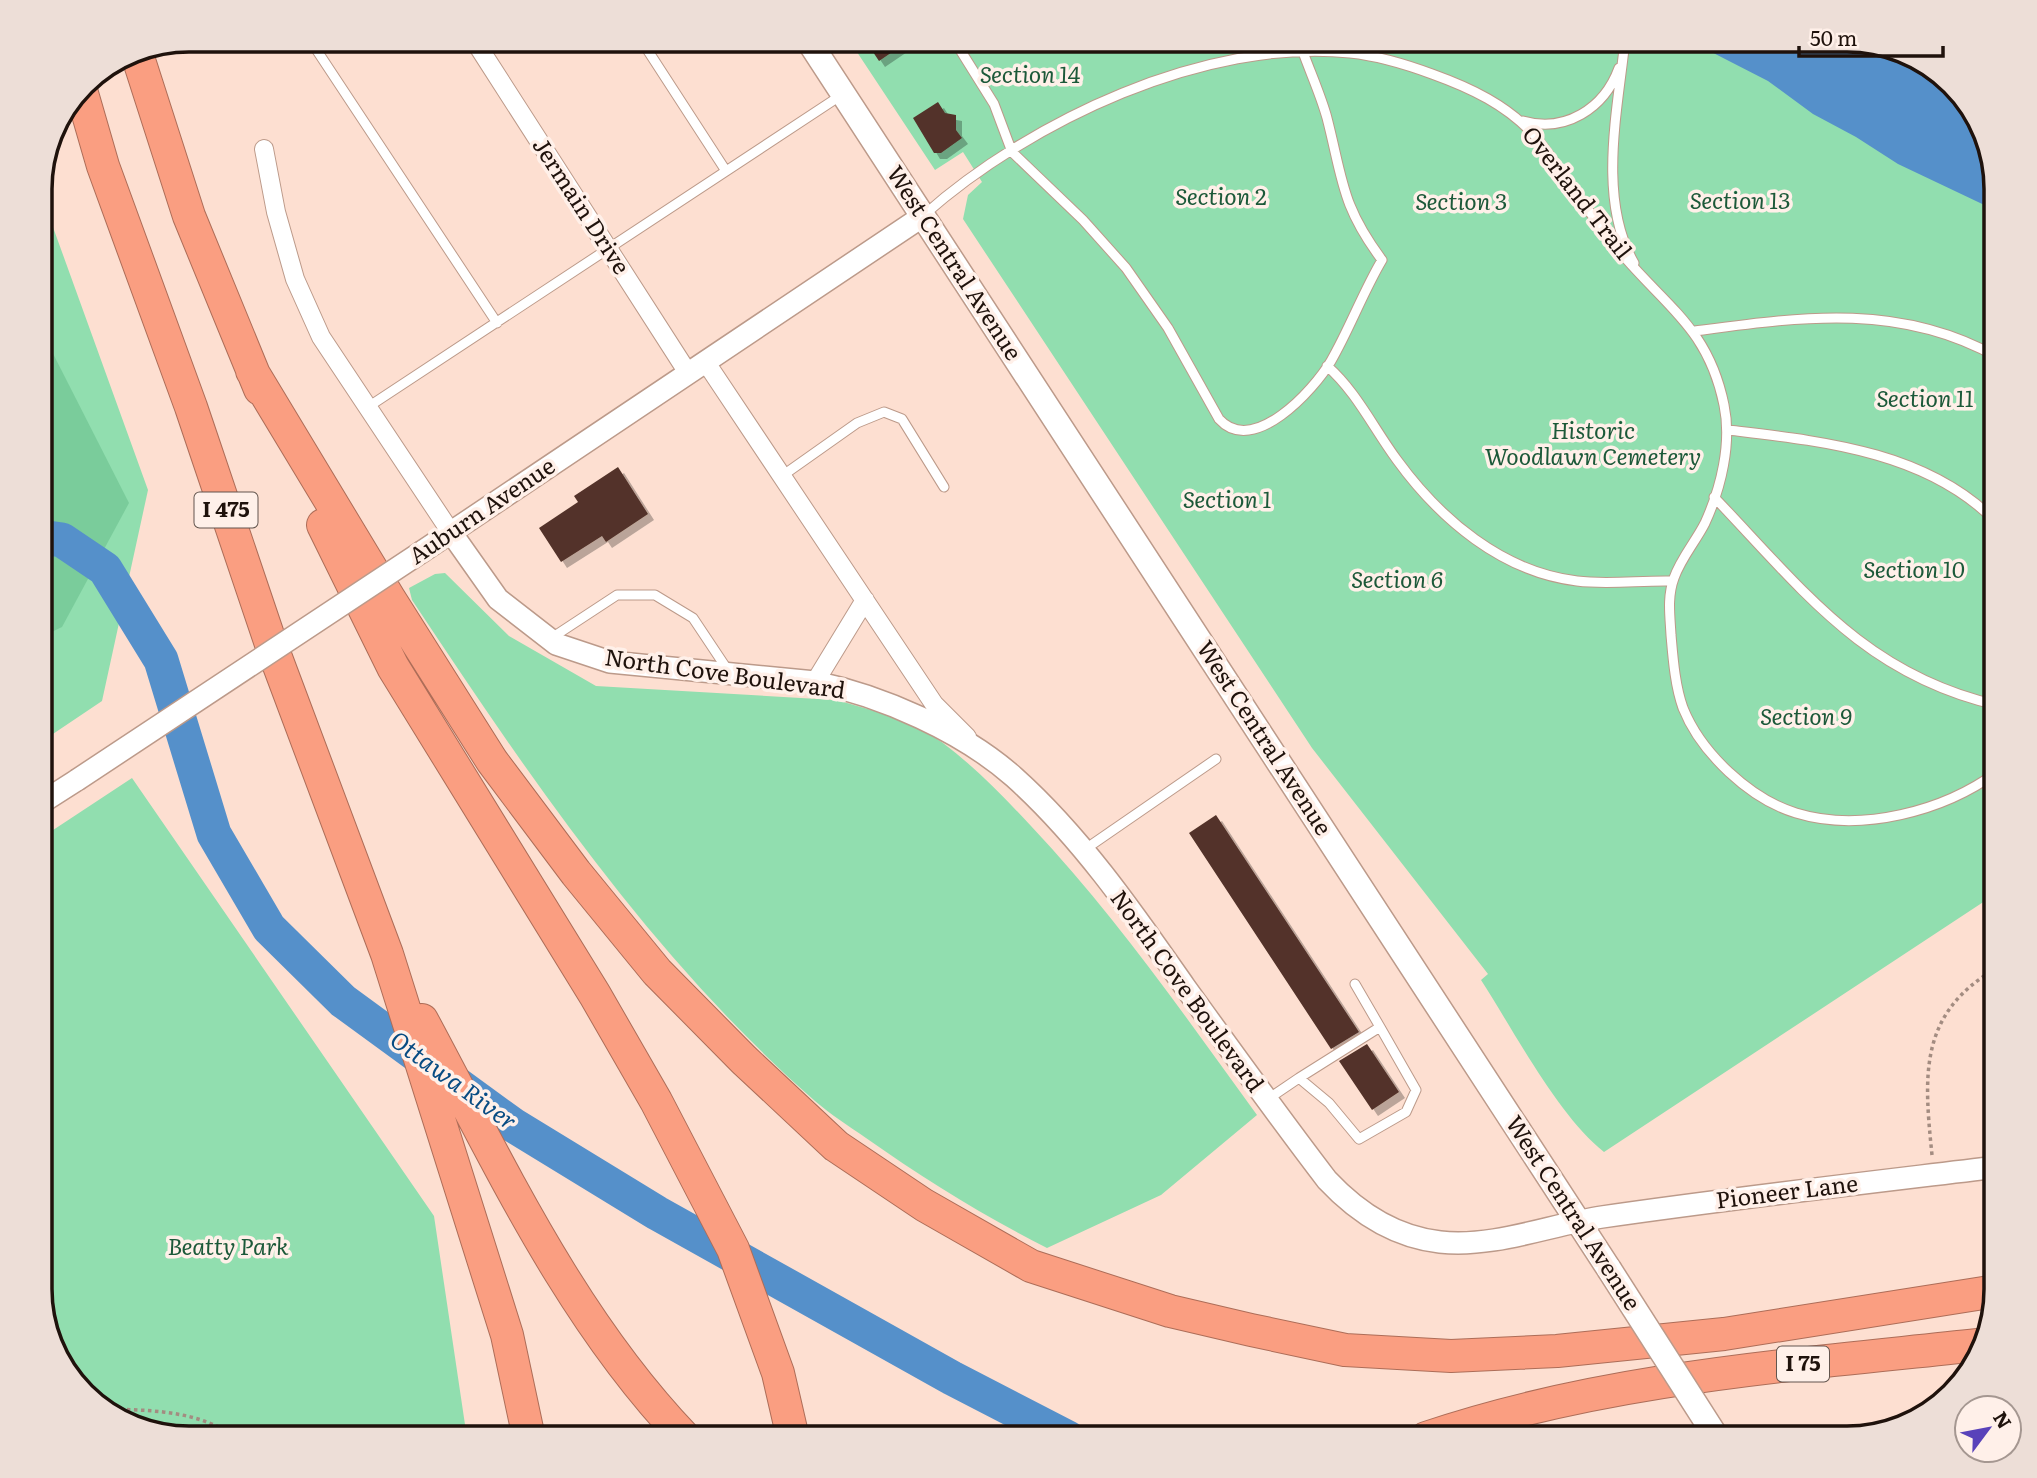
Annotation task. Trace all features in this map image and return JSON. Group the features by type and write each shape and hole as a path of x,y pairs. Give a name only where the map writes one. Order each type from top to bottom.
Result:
{"highway":[{"path":"140,63 189,216 252,371 393,667 595,995 656,1101 733,1249 778,1373 790,1426"},
{"name":"I 475","path":"85,102 103,166 191,407 272,647 382,941"},
{"path":"252,371 389,598 492,761 576,873 657,972 744,1060 836,1146 924,1205 1031,1266 1170,1311 1251,1330 1345,1350 1451,1356 1558,1351 1724,1334 1984,1292"},
{"path":"382,941 507,1335 526,1426"},
{"path":"382,941 536,1234 613,1353 675,1426"},
{"name":"I 75","path":"1461,1426 1482,1419 1630,1388 1787,1366 1971,1346"}],"main road":[{"name":"West Central Avenue","path":"816,52 1709,1426"}],"street":[{"name":"Jermain Drive","path":"482,52 608,249 782,476 934,704 987,757"},
{"name":"North Cove Boulevard","path":"264,149 276,212 295,279 321,337 498,599 550,640 611,662 815,682 878,698 920,718 987,757 1013,777 1082,851 1128,906 1266,1100 1332,1186 1361,1211 1390,1228 1423,1240 1480,1242 1578,1221"},
{"name":"Auburn Avenue","path":"53,795 923,216"},
{"path":"815,682 865,600"},
{"name":"Pioneer Lane","path":"1578,1221 1984,1169"}],"lane":[{"path":"318,52 497,323"},
{"path":"649,52 726,171"},
{"path":"962,52 994,104 1012,152 1083,219 1126,268 1168,328 1224,424 1245,431 1267,426 1327,366 1382,260 1348,207 1337,172 1324,106 1303,52"},
{"name":"Overland Trail","path":"923,216 946,196 1063,122 1148,84 1239,59 1303,52 1350,53 1412,67 1477,92 1521,121 1616,247 1695,331 1716,373 1728,429"},
{"path":"1624,52 1615,154 1616,200 1631,257 1645,279"},
{"path":"1521,121 1551,126 1590,108 1610,88 1623,59"},
{"path":"368,407 843,94"},
{"path":"1695,331 1803,317 1873,318 1904,323 1962,340 1984,351"},
{"path":"1327,366 1343,382 1395,458 1434,506 1490,549 1530,568 1576,581 1673,581"},
{"path":"782,476 857,423 884,412 902,419 944,487"},
{"path":"1984,513 1949,485 1883,457 1820,442 1728,429 1714,497 1705,522 1673,581 1669,614 1682,705 1689,722 1717,758 1767,800 1782,808 1816,817 1882,817 1946,800 1984,779"},
{"path":"1714,497 1792,583 1863,643 1922,680 1984,701"},
{"path":"550,640 617,595 655,595 693,618 730,674"},
{"path":"1082,851 1216,759"},
{"path":"1299,1078 1329,1103 1359,1139 1406,1112 1416,1090 1355,984"},
{"path":"1266,1100 1380,1027"}],"path":[{"path":"1935,1175 1925,1090 1934,1038 1944,1015 1960,994 1984,977"},
{"path":"130,1411 195,1418 216,1426"}],"green space":[{"name":"Historic Woodlawn Cemetery","path":"857,52 1847,52 1883,57 1916,71 1931,81 1956,106 1970,129 1980,154 1983,172 1984,902 1604,1152 1570,1117 1538,1072 1481,980 1488,974 1312,748 963,219 968,195 982,182 963,152 935,170"},
{"path":"53,227 148,490 102,701 53,734"},
{"path":"53,354 129,503 62,627 53,631"},
{"path":"445,573 509,636 596,686 835,700 905,722 943,743 978,772 1010,804 1092,895 1257,1115 1161,1195 1047,1248 977,1210 910,1168 821,1106 756,1046 700,988 597,864 502,733 412,600 409,588 435,574"},
{"name":"Beatty Park","path":"132,778 434,1216 465,1426 190,1426 163,1423 121,1407 99,1391 81,1372 63,1341 53,1297 53,830"}],"water":[{"path":"1711,52 1847,52 1883,57 1916,71 1944,93 1956,106 1970,129 1980,154 1984,205 1898,164 1813,114 1768,81"}],"building":[{"path":"873,52 892,52 879,61"},
{"path":"938,102 945,113 956,115 956,130 962,138 941,153 934,153 913,118"},
{"path":"618,467 648,514 606,542 602,536 561,562 539,528 578,502 574,496"},
{"path":"1216,815 1359,1032 1331,1049 1189,833"},
{"path":"1367,1044 1399,1092 1372,1110 1339,1061"}],"waterway":[{"name":"Ottawa River","path":"53,539 62,540 105,569 161,660 214,834 269,928 343,1001 513,1125 657,1213 952,1378 1045,1426"}],"park label":[{"name":"Section 14","path":"1030,75"},
{"name":"Section 2","path":"1221,197"},
{"name":"Section 13","path":"1740,201"},
{"name":"Section 3","path":"1461,202"},
{"name":"Section 11","path":"1925,399"},
{"name":"Section 1","path":"1227,500"},
{"name":"Section 10","path":"1914,570"},
{"name":"Section 6","path":"1397,580"},
{"name":"Section 9","path":"1806,717"}]}
